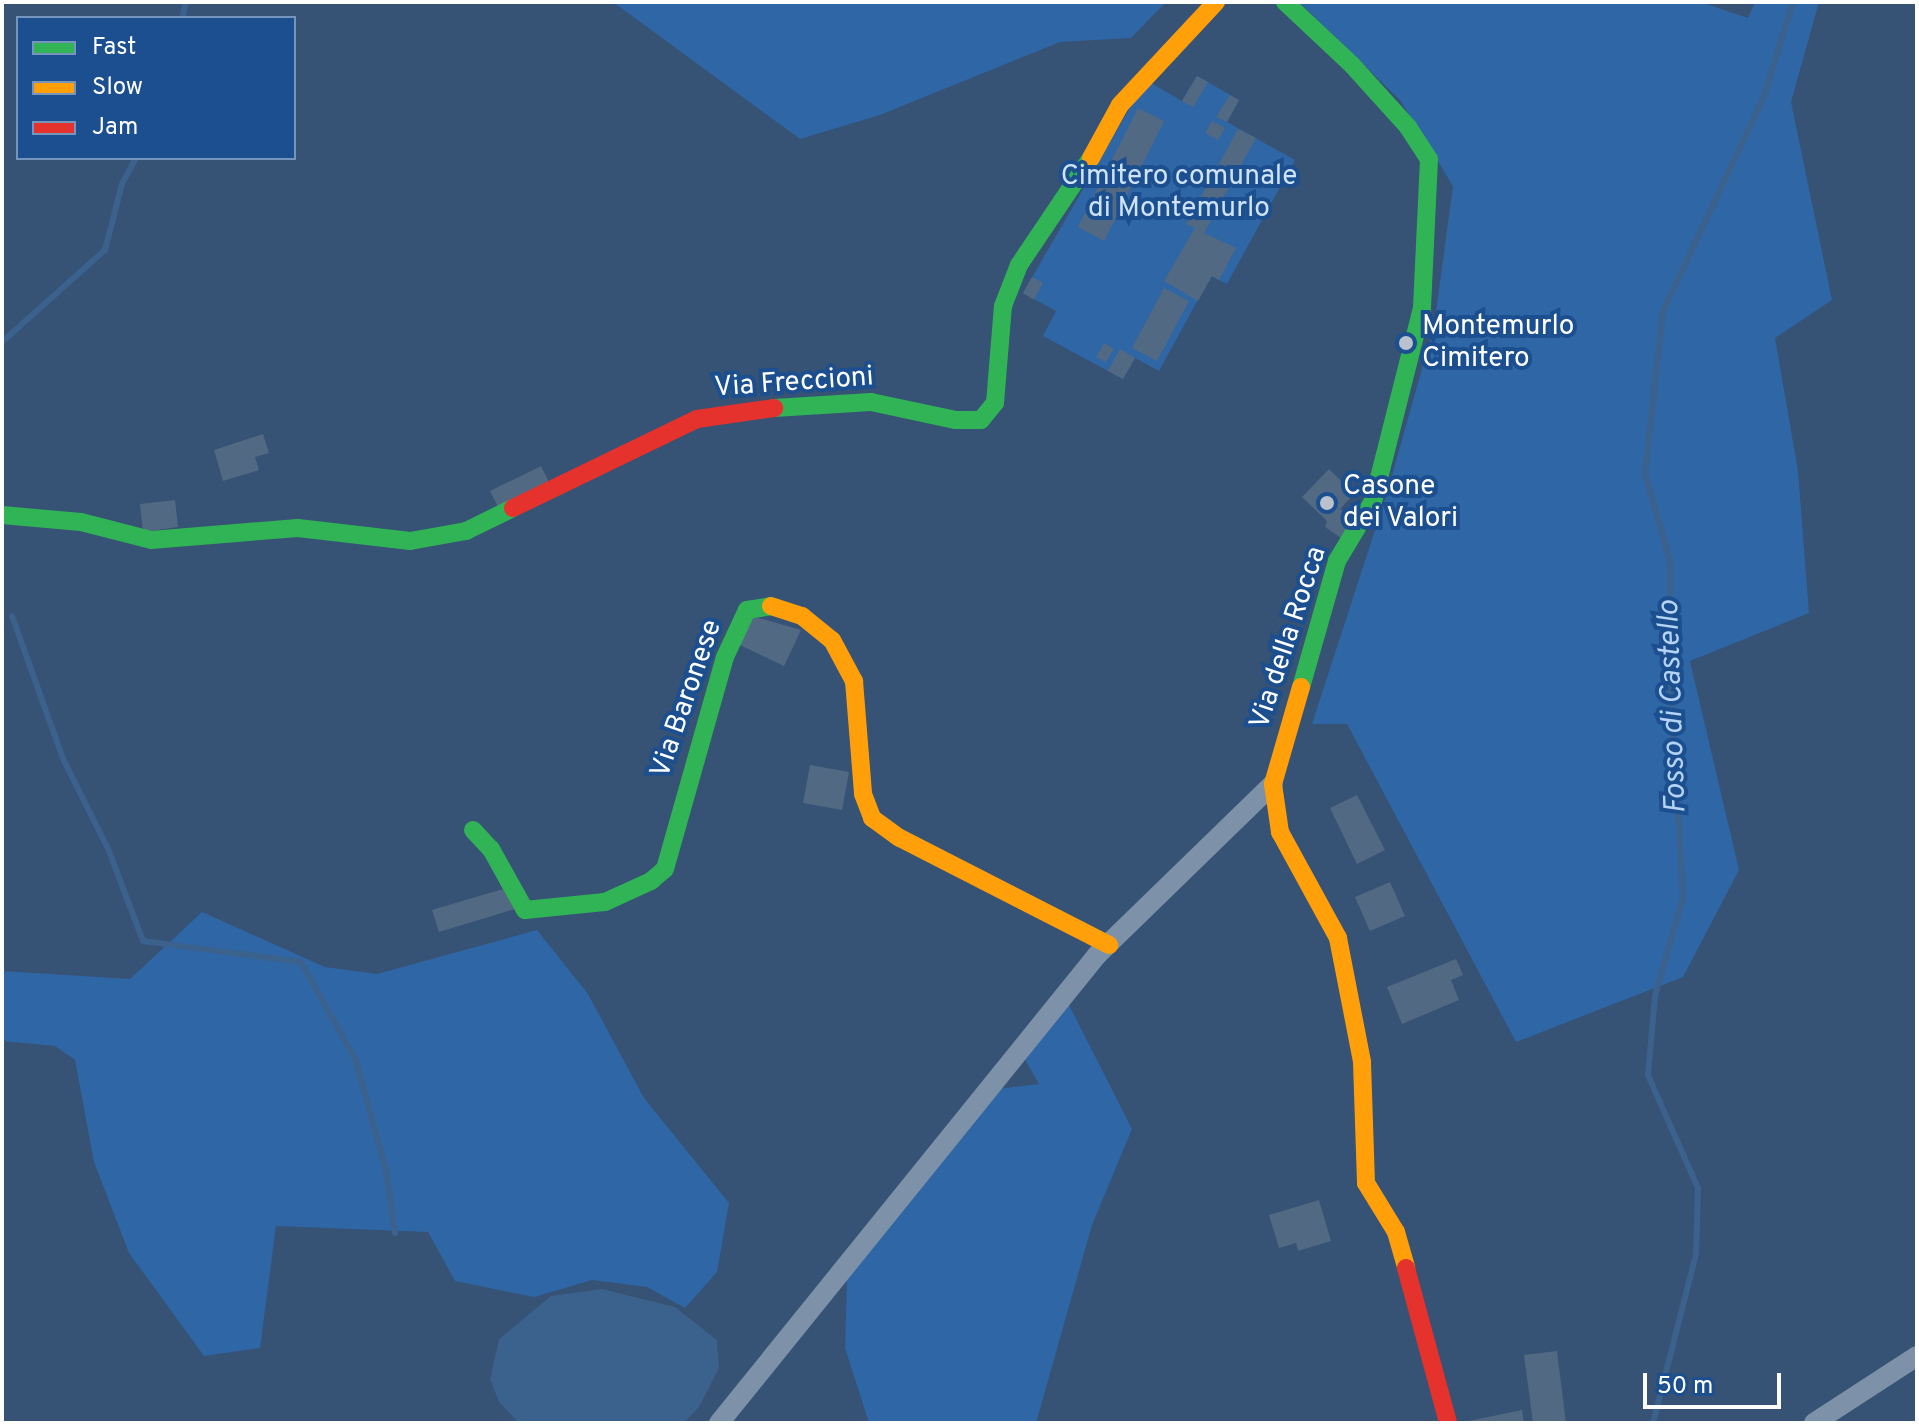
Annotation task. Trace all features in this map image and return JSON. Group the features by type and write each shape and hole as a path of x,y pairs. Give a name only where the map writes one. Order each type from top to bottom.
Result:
{"street":[{"name":"Via Freccioni","path":"2,515 81,522 151,540 298,528 410,541 466,531 697,419 728,411 871,402 956,420 981,420 995,403 1003,306 1019,265 1088,163 1120,105 1216,2"},
{"name":"Via della Rocca","path":"1273,784 1337,561 1373,501 1422,308 1430,199 1429,159 1408,127 1285,2"},
{"name":"Via Baronese","path":"473,830 491,849 525,910 605,902 651,881 665,869 725,657 747,610 765,604 802,616 832,640 854,681 863,794 872,818 900,838 1109,945"},
{"path":"719,1423 1109,945 1190,859 1273,784"},
{"path":"1273,784 1280,832 1338,938 1362,1062 1366,1183 1396,1232 1448,1423"},
{"path":"1814,1423 1917,1356"}],"green space":[{"path":"613,2 1166,2 1131,38 1060,42 880,115 800,139"},
{"path":"1299,2 1700,2 1748,18 1755,2 1819,2 1791,102 1832,300 1775,338 1798,471 1809,613 1690,661 1739,870 1683,977 1516,1042 1347,724 1312,724 1387,493 1434,326 1453,186 1400,100"},
{"name":"Cimitero comunale di Montemurlo","path":"1197,76 1239,100 1227,122 1295,160 1227,284 1211,276 1159,371 1135,358 1123,379 1043,336 1056,311 1023,293 1146,80 1182,101"},
{"path":"202,912 325,967 377,974 537,930 588,994 644,1098 729,1203 717,1272 685,1308 647,1287 592,1280 534,1297 455,1281 428,1232 276,1226 260,1348 204,1356 129,1253 94,1162 75,1060 55,1046 2,1041 2,971 130,979"},
{"path":"1068,1003 1132,1129 1092,1225 1036,1423 869,1423 845,1348 847,1279 996,1089 1039,1084 1023,1056"}],"shaded area":[{"path":"602,1289 675,1307 717,1340 719,1368 699,1407 684,1423 519,1423 499,1402 490,1379 499,1339 551,1296"}],"building":[{"path":"1197,76 1208,82 1193,107 1182,101"},
{"path":"1230,95 1239,100 1227,122 1216,117"},
{"path":"1138,108 1164,121 1104,241 1078,227"},
{"path":"1212,121 1225,128 1218,140 1205,133"},
{"path":"1238,129 1256,138 1204,233 1236,248 1219,280 1212,276 1198,301 1164,281 1195,228 1186,224"},
{"path":"1032,277 1043,283 1034,300 1023,293"},
{"path":"1164,288 1189,301 1157,361 1132,348"},
{"path":"1104,343 1114,349 1106,362 1096,357"},
{"path":"1120,349 1135,358 1123,379 1108,371"},
{"path":"263,434 269,453 255,457 259,470 223,481 214,450"},
{"path":"541,466 549,482 498,507 490,491"},
{"name":"Casone dei Valori","path":"1329,469 1354,494 1340,509 1353,519 1341,538 1325,527 1327,521 1302,497"},
{"path":"175,500 178,527 143,532 140,504"},
{"path":"752,616 801,630 784,666 738,644"},
{"path":"810,765 849,772 842,810 803,803"},
{"path":"1357,795 1385,850 1357,864 1330,808"},
{"path":"1390,882 1405,916 1370,931 1355,897"},
{"path":"503,889 515,909 439,932 432,910"},
{"path":"1456,959 1463,975 1451,980 1459,1000 1402,1024 1387,987"},
{"path":"1319,1200 1331,1241 1298,1251 1296,1243 1279,1248 1269,1215"},
{"path":"1557,1351 1566,1423 1533,1423 1524,1355"},
{"path":"1522,1410 1524,1423 1464,1422"}],"waterway":[{"path":"182,16 186,2"},
{"name":"Fosso di Castello","path":"1653,1423 1696,1254 1698,1188 1648,1075 1655,996 1683,897 1670,681 1670,561 1645,473 1663,311 1764,96 1793,2"},
{"path":"2,342 105,250 122,184 135,160"},
{"path":"12,616 64,761 109,851 143,941 301,962 356,1061 386,1171 395,1233"}],"traffic: fast":[{"path":"1285,2 1352,65 1408,127 1429,159 1422,308 1373,501 1337,561 1301,687"},
{"path":"774,408 871,402 956,420 981,420 995,403 1003,306 1019,265 1091,158"},
{"path":"2,515 81,522 151,540 298,528 410,541 466,531 513,508"},
{"path":"473,830 491,849 525,910 605,902 651,881 665,869 725,657 747,610 771,606"}],"traffic: slow":[{"path":"1091,158 1120,105 1216,2"},
{"path":"771,606 802,616 832,640 854,681 863,794 872,818 900,838 1109,945"},
{"path":"1301,687 1273,784 1280,832 1338,938 1362,1062 1366,1183 1396,1232 1406,1268"}],"traffic: jam":[{"path":"513,508 697,419 774,408"},
{"path":"1406,1268 1448,1423"}],"place":[{"name":"Montemurlo Cimitero","path":"1406,343"},
{"name":"Casone dei Valori","path":"1327,503"}]}
